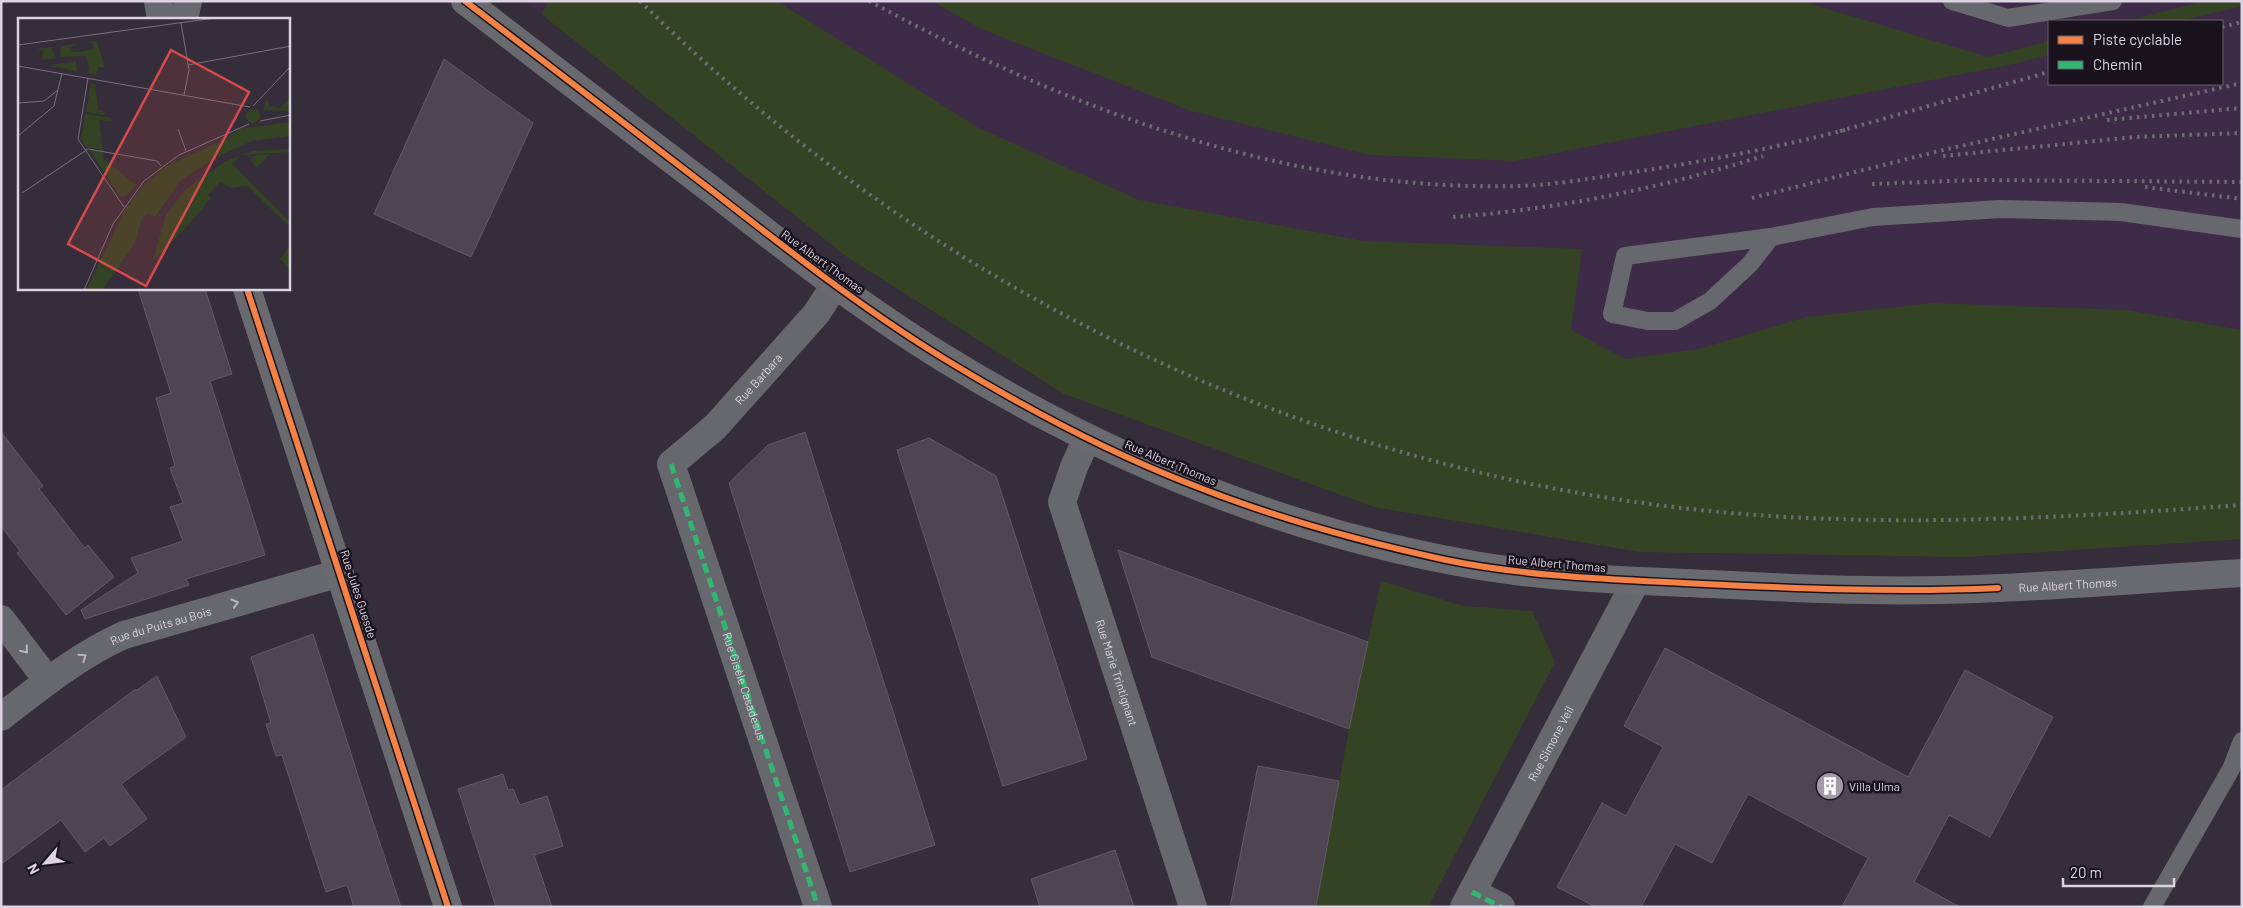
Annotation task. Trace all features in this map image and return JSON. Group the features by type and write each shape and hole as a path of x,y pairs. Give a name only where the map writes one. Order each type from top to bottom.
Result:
{"street":[{"path":"158,1 161,18"},
{"path":"184,18 188,1"},
{"name":"Rue Albert Thomas","path":"466,1 835,285 941,356 1087,438 1189,484 1266,511 1376,543 1447,560 1497,569 1636,581 1845,591 1942,590 2242,573"},
{"name":"Rue Barbara","path":"671,464 715,428 816,314 835,285"},
{"name":"Rue Jules Guesde","path":"247,290 448,907"},
{"name":"Rue Marie Trintignant","path":"1087,438 1074,467 1062,502 1193,907"},
{"name":"Rue Gisèle Casadesus","path":"671,464 818,907"},
{"name":"Rue du Puits au Bois","path":"1,717 48,681 92,651 124,635 340,573"},
{"name":"Rue Simone Veil","path":"1468,899 1636,581"},
{"path":"1,619 48,681"},
{"path":"1468,899 1500,907"}],"lane":[{"path":"1952,1 2008,18 2113,1"},
{"path":"1771,237 1750,264 1710,301 1675,321 1648,321 1612,314 1625,256 1771,237 1873,217 2000,209 2121,212 2242,229"},
{"path":"2152,907 2231,769 2242,741"}],"shaded area":[{"path":"522,1 2242,1 2242,539 1966,557 1640,552 1374,507 1064,394 847,257 541,14"}],"green space":[{"path":"549,1 777,1 979,128 1139,200 1364,241 1582,249 1571,330 1625,359 1699,349 1806,317 1933,303 2126,310 2242,330 2242,539 1966,557 1640,552 1374,507 1064,394 847,257 541,14"},
{"path":"932,1 1801,1 1988,57 2048,41 2048,55 2009,65 1515,161 1369,155 1191,111 981,29"},
{"path":"2204,1 2242,1 2242,6 2185,20 2131,20"},
{"path":"1381,581 1464,606 1532,611 1555,662 1428,907 1316,907 1349,729"}],"building":[{"path":"444,59 533,123 471,257 374,214"},
{"path":"138,290 205,290 232,374 210,381 265,555 186,579 189,585 85,619 81,610 138,573 131,558 183,541 170,507 183,503 170,468 175,466 156,398 171,393"},
{"path":"1,432 43,486 39,489 85,548 88,545 114,577 66,615 17,553 20,551 1,526"},
{"path":"805,432 935,845 850,872 729,483 768,445"},
{"path":"929,438 996,476 1087,759 1003,786 897,450"},
{"path":"1118,550 1368,642 1349,729 1152,657"},
{"path":"313,634 401,907 354,907 347,885 326,892 282,755 276,756 266,724 271,723 251,657"},
{"name":"Villa Ulma","path":"1665,648 1908,777 1965,670 2053,717 1990,837 1949,815 1914,882 1960,907 1842,907 1868,858 1748,794 1712,863 1675,844 1641,907 1596,907 1557,887 1602,803 1626,816 1663,747 1624,726"},
{"path":"157,676 186,737 121,784 147,819 110,846 104,838 85,852 61,820 1,864 1,790 134,690 137,690"},
{"path":"1258,766 1339,781 1316,907 1230,907"},
{"path":"503,774 508,790 513,789 520,805 547,796 563,846 534,855 552,907 496,907 458,789"},
{"path":"1115,850 1134,907 1040,907 1031,879"}],"railway":[{"path":"640,1 752,103 870,195 995,276 1126,347 1263,406 1404,453 1550,488 1700,510 1768,516 1835,519 1971,520 2107,514 2242,505"},
{"path":"869,1 1023,77 1102,109 1183,137 1265,159 1348,175 1433,184 1519,186 1570,182 1705,160 1845,130"},
{"path":"2223,27 2242,22"},
{"path":"1840,131 2048,72"},
{"path":"1752,198 1943,150 2242,83"},
{"path":"2107,120 2242,108"},
{"path":"1943,156 2135,137 2242,133"},
{"path":"1453,217 1532,209 1610,196 1687,178 1763,156"},
{"path":"1872,184 1976,180 2242,182"},
{"path":"2145,187 2242,199"}],"marked path":[{"path":"671,464 818,907"},
{"path":"1472,892 1501,907"}],"cycle path":[{"path":"465,1 799,258 884,320 1001,393 1061,425 1154,469 1217,494 1281,517 1380,545 1446,560 1505,570 1594,578 1801,588 1880,590 1998,588"},
{"path":"247,290 448,907"}],"place":[{"name":"Villa Ulma","path":"1830,786"}]}
